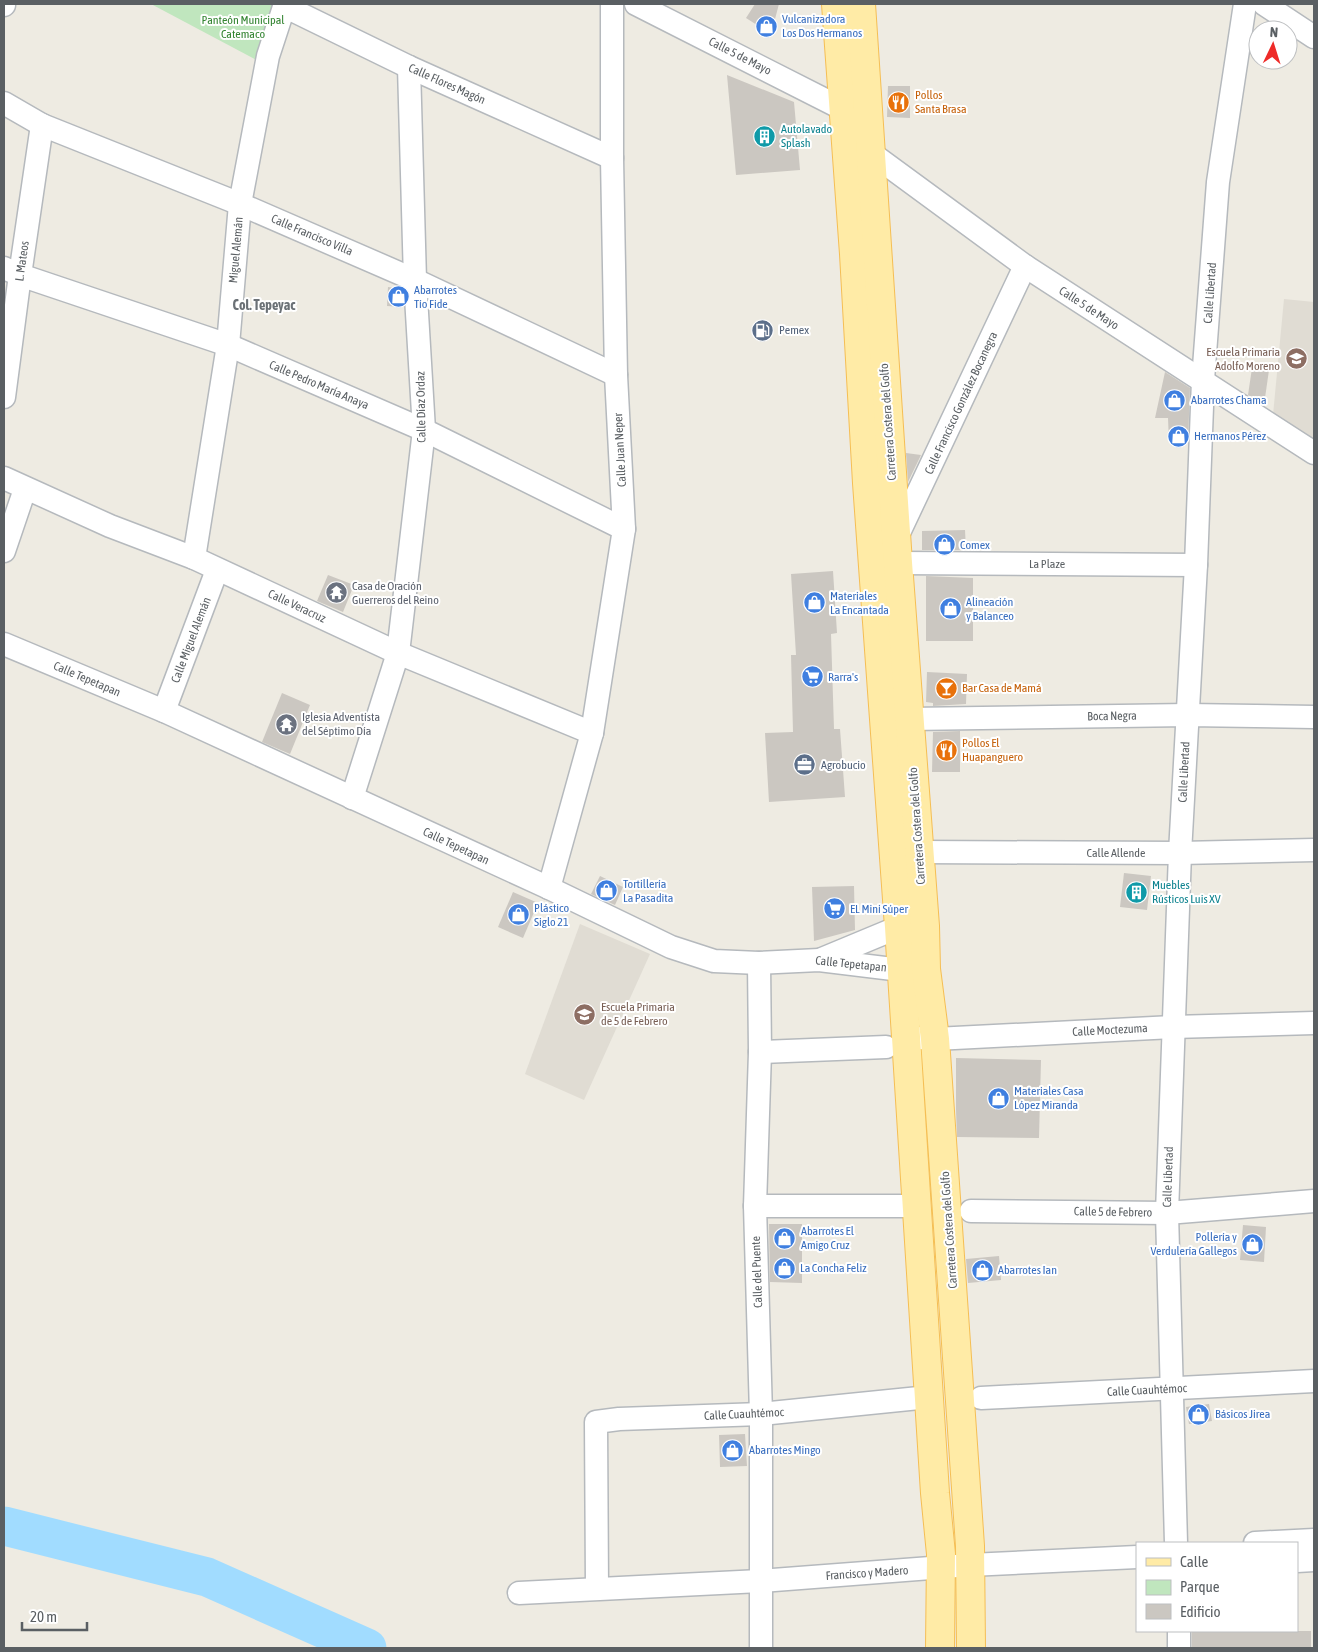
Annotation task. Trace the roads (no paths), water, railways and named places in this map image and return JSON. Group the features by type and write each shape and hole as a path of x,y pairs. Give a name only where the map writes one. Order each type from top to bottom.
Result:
{"main road":[{"name":"Carretera Costera del Golfo","path":"836,4 867,483 912,927 914,969 935,1039 970,1546 971,1648"},
{"name":"Carretera Costera del Golfo","path":"861,4 918,852 912,927"},
{"name":"Carretera Costera del Golfo","path":"914,969 896,1042 912,1121 941,1567 940,1648"}],"street":[{"name":"Calle Juan Neper","path":"549,888 592,733 624,528 616,375 612,158 612,4"},
{"name":"Calle 5 de Mayo","path":"636,4 843,109"},
{"name":"Calle Libertad","path":"1176,1542 1167,1213 1180,853 1196,565 1203,380 1218,182 1245,4"},
{"path":"1264,4 1314,38"},
{"name":"Calle Flores Magón","path":"284,5 409,67 612,158"},
{"name":"Miguel Alemán","path":"194,558 228,345 240,204 268,56 284,5"},
{"name":"Calle Díaz Ordaz","path":"352,798 398,653 424,430 415,280 409,67"},
{"name":"Calle Francisco Villa","path":"4,103 42,125 240,204 415,280 616,375"},
{"name":"L. Mateos","path":"4,397 12,271 42,125"},
{"name":"Calle 5 de Mayo","path":"871,153 1025,266 1314,453"},
{"name":"Calle Francisco González Bocanegra","path":"897,551 1025,266"},
{"name":"Calle Pedro María Anaya","path":"12,271 228,345 424,430 624,528"},
{"name":"Calle Veracruz","path":"4,478 110,526 194,558 398,653 592,733"},
{"path":"4,552 25,489"},
{"name":"La Plaze","path":"897,551 1196,565"},
{"name":"Calle Miguel Alemán","path":"164,711 217,570"},
{"name":"Calle Tepetapan","path":"4,644 164,711 549,888 671,947 714,961 760,963 818,960 914,969"},
{"name":"Boca Negra","path":"909,719 1188,715 1314,717"},
{"name":"Calle Allende","path":"918,852 1180,853 1314,850"},
{"path":"818,960 912,927"},
{"name":"Calle del Puente","path":"760,963 760,1052 755,1206 761,1414 761,1648"},
{"name":"Calle Moctezuma","path":"760,1052 935,1039 1173,1027 1314,1023"},
{"path":"912,1121 941,1123"},
{"name":"Calle 5 de Febrero","path":"972,1210 1167,1213 1314,1201"},
{"path":"755,1206 917,1206"},
{"name":"Calle Cuauhtémoc","path":"981,1398 1314,1381"},
{"name":"Calle Cuauhtémoc","path":"597,1588 596,1422 619,1419 761,1414 929,1397"},
{"path":"1275,1542 1314,1540"},
{"name":"Francisco y Madero","path":"519,1593 760,1581 970,1565 1136,1557"},
{"path":"1298,1561 1314,1560"},
{"path":"1179,1632 1179,1648"}],"waterway":[{"path":"4,1526 207,1577 367,1648"}],"place":[{"name":"Vulcanizadora Los Dos Hermanos","path":"766,26"},
{"name":"Pollos Santa Brasa","path":"899,102"},
{"name":"Autolavado Splash","path":"765,136"},
{"name":"Abarrotes Tío Fide","path":"398,297"},
{"name":"Pemex","path":"763,330"},
{"name":"Escuela Primaria Adolfo Moreno","path":"1296,359"},
{"name":"Abarrotes Chama","path":"1175,400"},
{"name":"Hermanos Pérez","path":"1178,436"},
{"name":"Comex","path":"944,545"},
{"name":"Casa de Oración Guerreros del Reino","path":"336,593"},
{"name":"Materiales La Encantada","path":"814,603"},
{"name":"Alineación y Balanceo","path":"950,609"},
{"name":"Rarra's","path":"812,677"},
{"name":"Bar Casa de Mamá","path":"946,688"},
{"name":"Iglesia Adventista del Séptimo Día","path":"286,724"},
{"name":"Pollos El Huapanguero","path":"946,750"},
{"name":"Agrobucio","path":"805,765"},
{"name":"Tortillería La Pasadita","path":"607,891"},
{"name":"Muebles Rústicos Luis XV","path":"1136,892"},
{"name":"EL Mini Súper","path":"834,909"},
{"name":"Plástico Siglo 21","path":"518,915"},
{"name":"Escuela Primaria de 5 de Febrero","path":"585,1014"},
{"name":"Materiales Casa López Miranda","path":"998,1098"},
{"name":"Abarrotes El Amigo Cruz","path":"785,1238"},
{"name":"Pollería y Verdulería Gallegos","path":"1253,1244"},
{"name":"La Concha Feliz","path":"784,1268"},
{"name":"Abarrotes Ian","path":"982,1270"},
{"name":"Básicos Jirea","path":"1199,1414"},
{"name":"Abarrotes Mingo","path":"733,1450"}],"district":[{"name":"Col. Tepeyac","path":"264,305"}],"park label":[{"name":"Panteón Municipal Catemaco","path":"243,27"}]}
